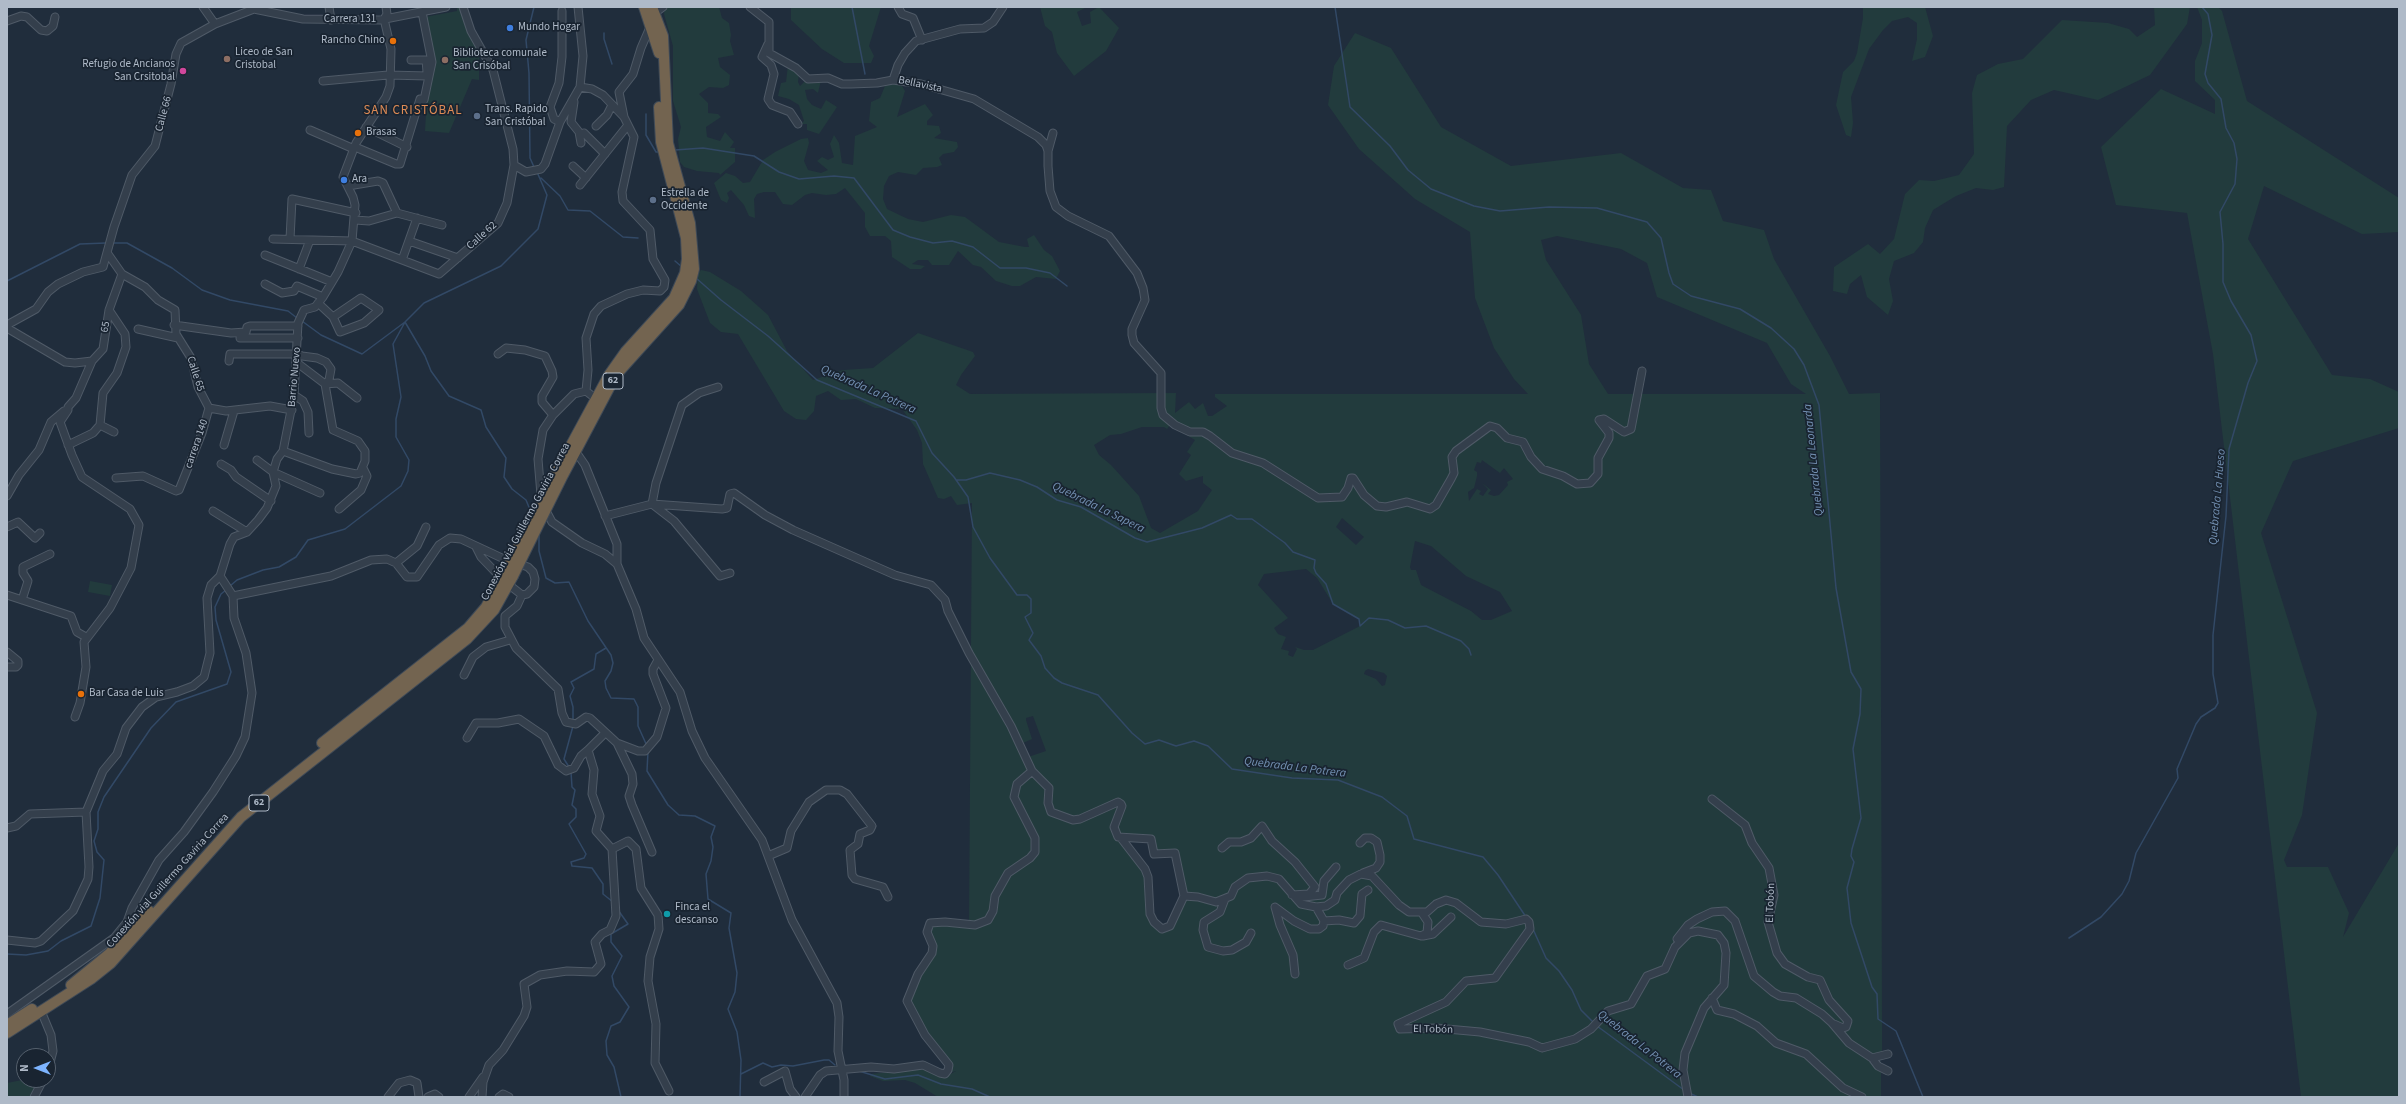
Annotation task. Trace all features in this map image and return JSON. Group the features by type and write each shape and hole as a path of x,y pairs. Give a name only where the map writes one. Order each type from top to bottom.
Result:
{"highway":[{"name":"Conexión vial Guillermo Gaviria Correa","path":"7,1033 91,979 111,963 241,817 467,639 494,610 507,577 559,476 596,398 626,351 681,295 691,281 690,223 670,166 664,143 659,52 652,25 644,7"},
{"name":"Conexión vial Guillermo Gaviria Correa","path":"658,8 663,36 664,143"},
{"name":"Conexión vial Guillermo Gaviria Correa","path":"559,476 576,452 616,375 672,314 681,295"},
{"name":"Conexión vial Guillermo Gaviria Correa","path":"7,1025 82,977 231,818 456,639 478,618 507,577"}],"street":[{"path":"203,7 214,24"},
{"path":"329,7 331,20"},
{"path":"238,335 246,332 247,327 250,326 299,322 304,310 315,307 323,297 352,241 355,216 353,197 343,177 354,148 386,97 390,86 391,49 384,20 387,14 386,7"},
{"name":"Carrera 131","path":"254,8 303,19 384,20 446,7"},
{"name":"Calle 62","path":"402,260 438,274 498,223 507,203 514,165 513,148 493,70 471,31 463,7"},
{"path":"514,165 521,170 534,172 545,164 560,122 580,87 583,56 578,7"},
{"path":"750,7 769,22 769,52 812,80 828,78 842,84 877,83 893,80"},
{"path":"898,7 902,14 913,18 922,40"},
{"name":"Bellavista","path":"1003,7 993,22 984,28 960,29 916,42 907,49 898,65 893,80 921,84 974,99 1038,137 1046,145 1048,151"},
{"name":"Calle 66","path":"108,254 114,227 132,175 155,146 171,84 176,54 182,43 214,24 254,8"},
{"path":"560,122 554,119 550,106 559,83 562,57 562,11"},
{"path":"310,130 399,165 407,147 420,99 424,100 432,62 422,12"},
{"path":"7,21 20,16 27,17 41,30 47,31 53,26 55,17"},
{"path":"586,391 588,370 586,338 594,314 601,306 627,294 643,290 660,291 664,287 665,280 653,259 650,230 623,201 622,192 634,142 624,117 619,92 633,74 641,48 652,25"},
{"path":"768,44 762,57 772,65 774,74 768,99 772,105 790,112 798,124"},
{"path":"411,60 426,56 428,76"},
{"path":"323,81 388,75 428,76"},
{"path":"580,87 592,89 603,95 624,117"},
{"path":"575,98 571,122 577,129 581,143"},
{"path":"596,126 607,115 612,104"},
{"path":"580,185 628,125"},
{"path":"366,127 407,147"},
{"path":"1053,132 1048,151 1050,191 1056,207 1068,216 1109,236 1137,273 1143,288 1145,300 1132,329 1132,335 1134,342 1161,373 1161,408 1164,415 1175,425 1190,432 1202,432 1210,436 1232,453 1263,463 1298,487 1318,498 1342,497 1348,488 1351,478 1353,478 1364,495 1377,506 1386,507 1407,502 1424,508 1434,507 1454,473 1451,460 1456,451 1490,426 1497,428 1507,438 1522,442 1531,457 1542,469 1563,476 1577,484 1590,483 1598,474 1598,458 1610,438 1609,432 1599,420 1604,419 1624,432 1631,429 1632,417 1640,388 1642,371"},
{"path":"584,133 605,154"},
{"path":"573,166 586,178"},
{"path":"348,186 369,182 383,183 397,213"},
{"path":"290,239 292,199 369,221 397,213 442,225"},
{"path":"273,239 352,241 402,260 417,218"},
{"path":"299,269 310,240"},
{"path":"409,241 458,258"},
{"path":"108,254 122,274"},
{"path":"92,361 75,363 52,355 7,326 36,309 48,292 58,284 83,272 103,267 108,254"},
{"path":"265,255 332,282"},
{"name":"65","path":"68,407 76,398 92,361 103,349 109,310 122,274"},
{"name":"Calle 65","path":"122,274 144,287 158,300 175,310 174,325 178,338 191,358 200,391 209,408"},
{"path":"265,284 282,293 294,291 297,286 323,297"},
{"path":"318,303 333,317 338,331 342,332 364,324 379,310 361,298 333,317"},
{"path":"68,445 93,433 100,425 103,392 117,373 126,347 125,334 109,310"},
{"name":"Barrio Nuevo","path":"86,812 103,771 117,754 126,728 142,707 156,696 177,692 193,686 204,677 210,653 207,598 211,586 221,579 223,566 234,537 247,532 270,502 276,486 273,472 277,459 283,451 292,410 299,322"},
{"path":"174,325 238,335 298,338"},
{"path":"138,329 178,338"},
{"path":"498,354 506,348 524,350 545,356 552,371 553,377 542,396 542,402 553,415"},
{"path":"229,361 230,354 297,354 317,358 330,365 331,376 325,384 333,430 358,441 365,451 363,468 367,476 361,490 338,509"},
{"path":"296,362 325,384 338,383 357,398"},
{"path":"652,504 656,483 682,405 699,393 718,387"},
{"path":"596,398 586,391 574,394 553,415 543,430 539,441 538,477 545,509 552,522 582,543 606,554 617,564"},
{"path":"294,395 303,402 308,412 309,433"},
{"name":"carrera 140","path":"116,478 143,476 176,491 179,490 202,433 209,408 234,411 270,406 292,410"},
{"path":"68,407 68,410 60,422 82,477 130,509 139,525 131,568 107,613 86,637 84,642 86,667 80,700 75,717"},
{"path":"7,496 19,475 39,450 51,422 68,407"},
{"path":"224,444 234,411"},
{"path":"100,425 114,432"},
{"path":"283,451 332,469 356,474 363,468"},
{"path":"576,452 585,464 617,544 617,564 636,609 644,638 680,692 692,731 705,758 762,840 792,920 837,1003 839,1017 838,1051 842,1068 844,1097"},
{"path":"257,460 273,472 320,493"},
{"path":"221,464 232,470 236,477 270,502"},
{"path":"605,516 652,504 722,509 727,508 730,494 734,493 765,515 793,530 895,575 924,582 937,589 945,600 948,611 969,653 1011,726 1032,770 1050,788 1049,808 1051,812 1073,820 1080,819 1118,802 1121,804 1114,827 1115,833 1145,869 1148,877 1150,914 1157,927 1162,929 1170,926 1184,896 1175,852 1154,854 1153,842 1147,838 1120,838"},
{"path":"652,504 674,521 720,576 730,573"},
{"path":"213,511 247,532"},
{"path":"7,527 18,522 35,538 40,533"},
{"path":"396,562 417,546 426,527"},
{"path":"232,595 330,576 371,560 387,559 396,562 407,577 418,577 444,540 456,538 528,567 535,580 534,587 530,593 522,595"},
{"path":"476,547 481,557 507,577 522,595"},
{"path":"22,600 28,581 23,573 23,567 50,554"},
{"path":"7,1014 117,940 127,922 132,908 160,860 184,832 213,792 236,756 245,737 252,693 246,652 234,618 232,595 221,579"},
{"path":"7,595 71,616 77,632 86,637"},
{"path":"522,595 517,606 505,616 505,627 510,640 558,689 562,713 566,722 576,724 586,717 590,718 617,743 638,752 645,751 657,737 666,708 653,674 653,669 658,660"},
{"path":"464,675 473,657 486,647 510,640"},
{"path":"7,652 18,661 18,665 16,667 7,667"},
{"path":"466,738 476,723 498,723 519,719 544,736 558,765 566,771 574,768 581,756 605,733"},
{"path":"617,743 632,774 633,784 629,796 652,852"},
{"path":"469,1097 489,1065 503,1050 524,1016 528,1007 524,984 540,975 567,971 594,972 601,964 595,942 602,934 610,930 616,916 612,849 596,831 600,816 592,794 594,770 588,750"},
{"path":"805,1097 820,1075 826,1070 842,1068 894,1068 923,1064 940,1073 945,1074 948,1070 949,1065 925,1034 907,1001 918,974 932,953 933,946 927,932 930,923 945,922 975,925 988,920 993,911 995,896 1008,873 1030,858 1035,852 1035,838 1014,797 1017,784 1032,770"},
{"path":"768,856 787,848 791,831 809,802 826,790 840,790 847,794 872,826 870,830 860,834 858,844 850,850 852,875 855,879 883,887 888,897"},
{"name":"El Tobón","path":"1422,913 1427,912 1436,904 1446,900 1456,903 1481,922 1506,924 1526,919 1529,922 1530,929 1495,978 1466,981 1446,1002 1398,1024 1400,1029 1436,1028 1480,1032 1529,1042 1542,1048 1575,1039 1591,1029 1608,1011 1631,1004 1647,976 1665,970 1682,931 1692,922 1712,912 1725,911 1735,922 1754,976 1780,996 1796,998 1832,1023 1842,1028 1846,1027 1848,1021 1829,1000 1820,980 1808,977 1785,964 1777,953 1768,922 1774,895 1769,868 1752,843 1745,825 1712,799"},
{"path":"7,828 16,826 30,814 86,812 89,867 88,879 72,912 41,941 35,943 7,940"},
{"path":"1222,848 1229,842 1241,842 1251,838 1262,826 1272,841 1296,862 1315,887 1309,894 1292,895"},
{"path":"1250,933 1246,942 1232,950 1223,951 1208,948 1203,930 1204,922 1220,912 1235,887 1248,878 1267,876 1279,879 1301,904 1316,907 1326,906 1335,900 1337,893 1349,880 1376,868 1380,862 1377,842 1371,838 1365,838 1360,843"},
{"path":"612,849 628,841 636,849 641,888 658,915 659,929 650,957 648,981 656,1024 655,1063 669,1091"},
{"path":"1292,895 1312,898 1322,895 1324,882 1336,867"},
{"path":"1361,874 1372,876 1399,905 1409,912 1422,913 1430,928 1427,933 1422,936"},
{"path":"1324,921 1339,920 1354,923 1360,916 1362,894 1368,890"},
{"path":"1184,896 1198,897 1216,902 1228,897"},
{"path":"1296,974 1293,955 1280,925 1275,908 1294,921 1310,929 1319,929 1323,926 1324,921 1316,907"},
{"path":"1348,965 1364,958 1374,932 1381,925 1422,936 1433,934 1451,917"},
{"name":"El Tobón","path":"1675,947 1688,933 1698,931 1718,935 1724,943 1726,967 1724,985 1704,1008 1685,1054 1683,1070 1688,1097"},
{"path":"1712,998 1717,1010 1734,1014 1757,1026 1776,1044 1806,1054 1842,1088 1862,1097"},
{"path":"41,1011 51,1035 53,1048"},
{"name":"El Tobón","path":"1832,1023 1849,1044 1872,1058 1878,1066 1888,1071"},
{"path":"1872,1058 1888,1054"},
{"path":"764,1082 785,1071 790,1089 796,1097"},
{"path":"482,1097 484,1075"},
{"path":"388,1097 400,1083 410,1080 417,1083 419,1097"},
{"path":"34,1097 39,1088"},
{"path":"428,1097 435,1094 438,1097"},
{"path":"499,1097 503,1094 509,1097"}],"green space":[{"path":"457,7 465,7 479,51 479,80 472,79 449,133 425,131 428,79 433,62 425,17 457,11"},
{"path":"665,7 719,7 722,18 729,23 731,35 730,41 734,55 718,58 720,67 730,75 729,85 723,88 709,87 699,94 708,103 708,113 718,114 721,117 706,127 707,137 720,141 725,132 734,142 730,148 735,148 735,162 720,175 719,173 697,171 684,167 680,162 678,139 681,127 673,101 673,46 664,14"},
{"path":"791,7 881,7 869,46 874,56 871,63 844,63 822,49 791,20"},
{"path":"1040,7 1087,7 1077,12 1082,26 1091,23 1090,12 1099,7 1119,28 1106,51 1074,76 1057,53 1052,32 1045,26"},
{"path":"1863,7 1925,7 1933,36 1925,57 1912,61 1917,39 1917,23 1908,17 1892,21 1883,30 1869,49 1851,97 1853,123 1851,137 1846,135 1836,105 1843,72 1854,61 1857,53 1863,18"},
{"path":"2154,7 2190,7 2187,24 2150,75 2098,100 2054,90 2031,100 2007,126 2004,187 1993,190 1976,188 1956,196 1933,210 1925,228 1923,242 1914,253 1894,261 1889,279 1893,301 1888,315 1867,297 1861,275 1850,284 1847,294 1833,291 1834,267 1868,244 1880,254 1894,239 1905,194 1919,180 1934,181 1959,175 1974,154 1972,93 1977,75 1998,64 2023,59 2062,20 2108,23 2129,29 2137,37 2155,25"},
{"path":"2197,7 2218,7 2222,11 2247,101 2399,198 2399,232 2362,234 2264,186 2248,239 2332,375 2370,379 2399,392 2399,428 2293,461 2261,533 2317,713 2302,815 2284,860 2287,867 2328,867 2349,913 2343,937 2399,843 2399,1097 2301,1097 2213,354 2187,213 2116,205 2101,147 2161,89 2215,114 2215,100 2195,81 2195,61 2202,43 2202,20"},
{"path":"1355,33 1391,48 1441,127 1511,166 1621,153 1683,188 1711,190 1723,221 1764,230 1774,259 1830,356 1849,394 1880,393 1882,1055 1872,1058 1881,1067 1881,1097 938,1097 915,1083 905,1080 883,1081 870,1076 871,1074 916,1069 931,1071 939,1077 947,1076 956,1071 945,1074 948,1070 907,1001 932,953 930,923 969,924 972,503 957,505 951,496 944,499 938,498 923,464 922,443 917,430 902,409 875,408 856,399 841,400 828,391 816,396 814,411 806,420 796,419 784,411 738,334 721,332 710,323 697,289 698,274 701,270 710,272 741,291 768,315 787,351 813,380 843,370 873,368 918,333 973,352 975,356 961,375 956,385 970,394 1176,393 1175,413 1189,402 1195,409 1203,403 1208,416 1212,416 1227,406 1215,397 1215,394 1528,394 1514,379 1494,348 1475,298 1470,232 1415,199 1359,149 1328,105 1334,66","holes":["1557,236 1621,249 1647,263 1657,297 1767,343 1791,384 1806,394 1608,394 1589,364 1581,315 1546,260 1541,240","1170,425 1195,440 1187,452 1191,455 1179,474 1186,481 1203,476 1203,483 1212,490 1198,511 1160,533 1151,528 1139,496 1111,465 1099,455 1094,445 1110,435 1121,434 1142,427 1164,427 1167,429","1482,460 1500,473 1504,468 1513,479 1507,482 1508,485 1499,495 1494,496 1488,494 1491,490 1482,483 1488,489 1483,496 1479,494 1481,491 1477,489 1469,501 1468,492 1474,488 1477,476 1477,472 1474,470 1477,462 1481,463","1342,518 1364,537 1356,545 1336,527","1415,541 1431,546 1466,576 1500,592 1512,611 1491,620 1482,620 1471,611 1421,585 1416,570 1411,570 1410,567","1306,569 1317,578 1333,604 1359,619 1360,626 1313,650 1304,650 1295,647 1297,649 1293,657 1288,655 1289,651 1281,649 1286,637 1278,634 1274,628 1288,618 1258,585 1264,574","1368,669 1384,673 1387,676 1385,685 1382,686 1376,679 1364,674","1033,716 1046,751 1028,757 1023,743 1032,739 1026,718","1120,838 1153,842 1157,854 1175,853 1182,903 1166,928 1150,914 1145,869"]},
{"path":"788,65 799,73 798,82 800,86 806,80 821,80 818,93 813,89 805,90 807,99 812,105 821,109 826,100 837,107 819,134 807,130 807,124 801,124 804,121 799,105 789,99 778,96 781,83 786,82"},
{"path":"894,84 902,86 905,91 897,117 925,104 933,115 927,121 927,125 939,126 941,133 934,138 957,142 958,147 954,152 943,154 939,158 942,165 923,168 916,175 898,172 889,176 884,186 883,199 887,209 908,219 923,222 951,215 965,217 999,242 1025,247 1029,247 1027,239 1034,235 1044,250 1052,256 1060,271 1056,279 1036,277 1020,286 1012,286 996,281 981,267 973,265 958,251 949,265 932,265 928,260 918,260 912,264 925,266 921,269 910,269 892,257 891,241 885,236 870,236 865,227 865,213 845,188 836,194 826,195 812,193 805,195 792,205 783,204 775,192 764,192 757,194 754,199 755,218 749,216 744,205 731,190 727,193 729,198 727,203 721,200 714,183 726,173 735,176 743,183 750,182 763,160 801,139 808,138 809,143 804,161 808,170 821,173 828,170 817,161 822,157 828,160 834,157 830,144 834,135 839,143 842,163 853,165 855,136 877,127 869,121 871,102 880,98 885,86"},
{"path":"90,581 112,585 110,596 88,592"},
{"path":"16,1081 16,1088 34,1088 29,1097 7,1097 7,1083"}],"waterway":[{"path":"534,7 526,40 529,73 530,158 534,167"},
{"path":"852,7 865,74"},
{"name":"Quebrada La Leonarda","path":"1335,7 1350,107 1390,146 1408,170 1431,189 1474,206 1500,211 1549,207 1597,208 1647,222 1661,238 1673,284 1691,296 1740,309 1771,328 1794,349 1804,365 1819,405 1836,588 1851,672 1861,689 1860,714 1853,749 1861,818 1852,849 1851,856 1854,862 1847,888 1851,923 1872,987 1877,994 1878,1019 1896,1031 1923,1097"},
{"name":"Quebrada La Hueso","path":"2069,938 2101,917 2122,894 2129,881 2136,853 2178,778 2177,769 2196,724 2201,717 2215,708 2218,703 2213,674 2213,635 2226,516 2229,449 2248,383 2257,361 2251,335 2231,301 2223,282 2223,244 2220,212 2235,184 2237,159 2234,143 2226,128 2221,99 2208,83 2205,74 2212,35 2208,14 2202,7"},
{"path":"604,33 604,39 612,64"},
{"path":"646,114 646,135 656,152 659,152"},
{"path":"675,150 703,148 754,156 779,172 799,179 834,176 854,178 893,230 910,237 933,243 952,241 973,247 1000,268 1026,268 1050,273 1067,286"},
{"path":"230,586 237,580 263,570 279,567 296,557 308,540 345,529 401,486 408,471 409,460 396,437 396,419 401,397 393,344 405,322 424,303 501,266 538,229 547,195 537,172"},
{"path":"541,178 560,196 568,210 590,211 623,237 638,238"},
{"path":"7,281 80,244 106,243"},
{"path":"112,243 127,243 172,268 202,290 230,300 288,311 297,318"},
{"name":"Quebrada La Potrera","path":"675,261 682,267"},
{"name":"Quebrada La Potrera","path":"696,278 721,300 768,336 817,380 916,421 932,453 954,477 968,497 973,527 990,558 1017,595 1027,595 1031,599 1031,613 1025,617 1033,633 1029,640 1041,656 1045,668 1054,678 1062,683 1098,695 1132,733 1145,744 1159,740 1176,746 1194,741 1208,746 1232,769 1292,778 1338,780 1382,797 1407,816 1414,839 1483,857 1498,875 1526,917"},
{"path":"302,321 321,335 362,354 405,322 425,356 431,371 449,396 481,410 486,427 506,458 504,477 512,489 526,500 531,512"},
{"name":"Quebrada La Sapera","path":"957,480 966,480 990,473 1020,480 1037,487 1057,500 1081,507 1135,538 1147,542 1202,528 1231,515 1237,519 1252,519 1285,543 1293,552 1315,560 1314,568 1316,573 1326,584 1333,604 1359,619 1360,626 1369,618 1388,620 1405,628 1426,626 1461,641 1469,649 1471,655"},
{"path":"539,534 539,551 546,578 555,583 569,582 588,621 611,655 613,663 611,671 605,681 606,688 611,698 634,699 638,707 638,726 647,746"},
{"path":"7,954 26,955 48,951 61,941 91,926 100,898 104,860 97,852 94,841 98,829 98,812 104,797 151,728 176,702 227,684 231,672 216,620 215,607 221,594 226,590"},
{"path":"573,720 573,707 570,696 574,688 571,682 594,669 596,654 606,648"},
{"path":"569,767 564,759 573,726"},
{"path":"648,751 647,771 668,805 679,815 695,816 715,826 711,837 713,847 711,861 706,874 708,899 731,913 729,928 737,973 735,992 728,1009 737,1032 741,1060 740,1097"},
{"path":"571,772 572,787 575,790 572,805 576,809 576,817 569,824 586,854 584,858 571,862 572,866 592,868 603,884 603,894 613,902"},
{"path":"618,910 628,924 611,934 611,942 622,956 612,976 614,986 629,1007 620,1022 611,1026 606,1041 607,1055 614,1067 621,1097"},
{"name":"Quebrada La Potrera","path":"1533,929 1546,958 1559,971 1572,990 1581,1010 1594,1023"},
{"name":"Quebrada La Potrera","path":"1597,1026 1684,1090"},
{"path":"741,1074 763,1063 772,1067 781,1065 793,1066 829,1060 835,1065"},
{"path":"859,1071 885,1079 918,1075 941,1084 972,1089 990,1097"},
{"name":"Quebrada La Potrera","path":"1689,1093 1698,1097"}],"place":[{"name":"Mundo Hogar","path":"510,28"},
{"name":"Rancho Chino","path":"393,41"},
{"name":"Liceo de San Cristobal","path":"227,59"},
{"name":"Biblioteca comunale San Crisóbal","path":"445,60"},
{"name":"Refugio de Ancianos San Crsitobal","path":"183,71"},
{"name":"Trans. Rapido San Cristóbal","path":"477,116"},
{"name":"Brasas","path":"358,133"},
{"name":"Ara","path":"344,180"},
{"name":"Estrella de Occidente","path":"653,200"},
{"name":"Bar Casa de Luis","path":"81,694"},
{"name":"Finca el descanso","path":"667,914"}],"district":[{"name":"SAN CRISTÓBAL","path":"413,111"}]}
